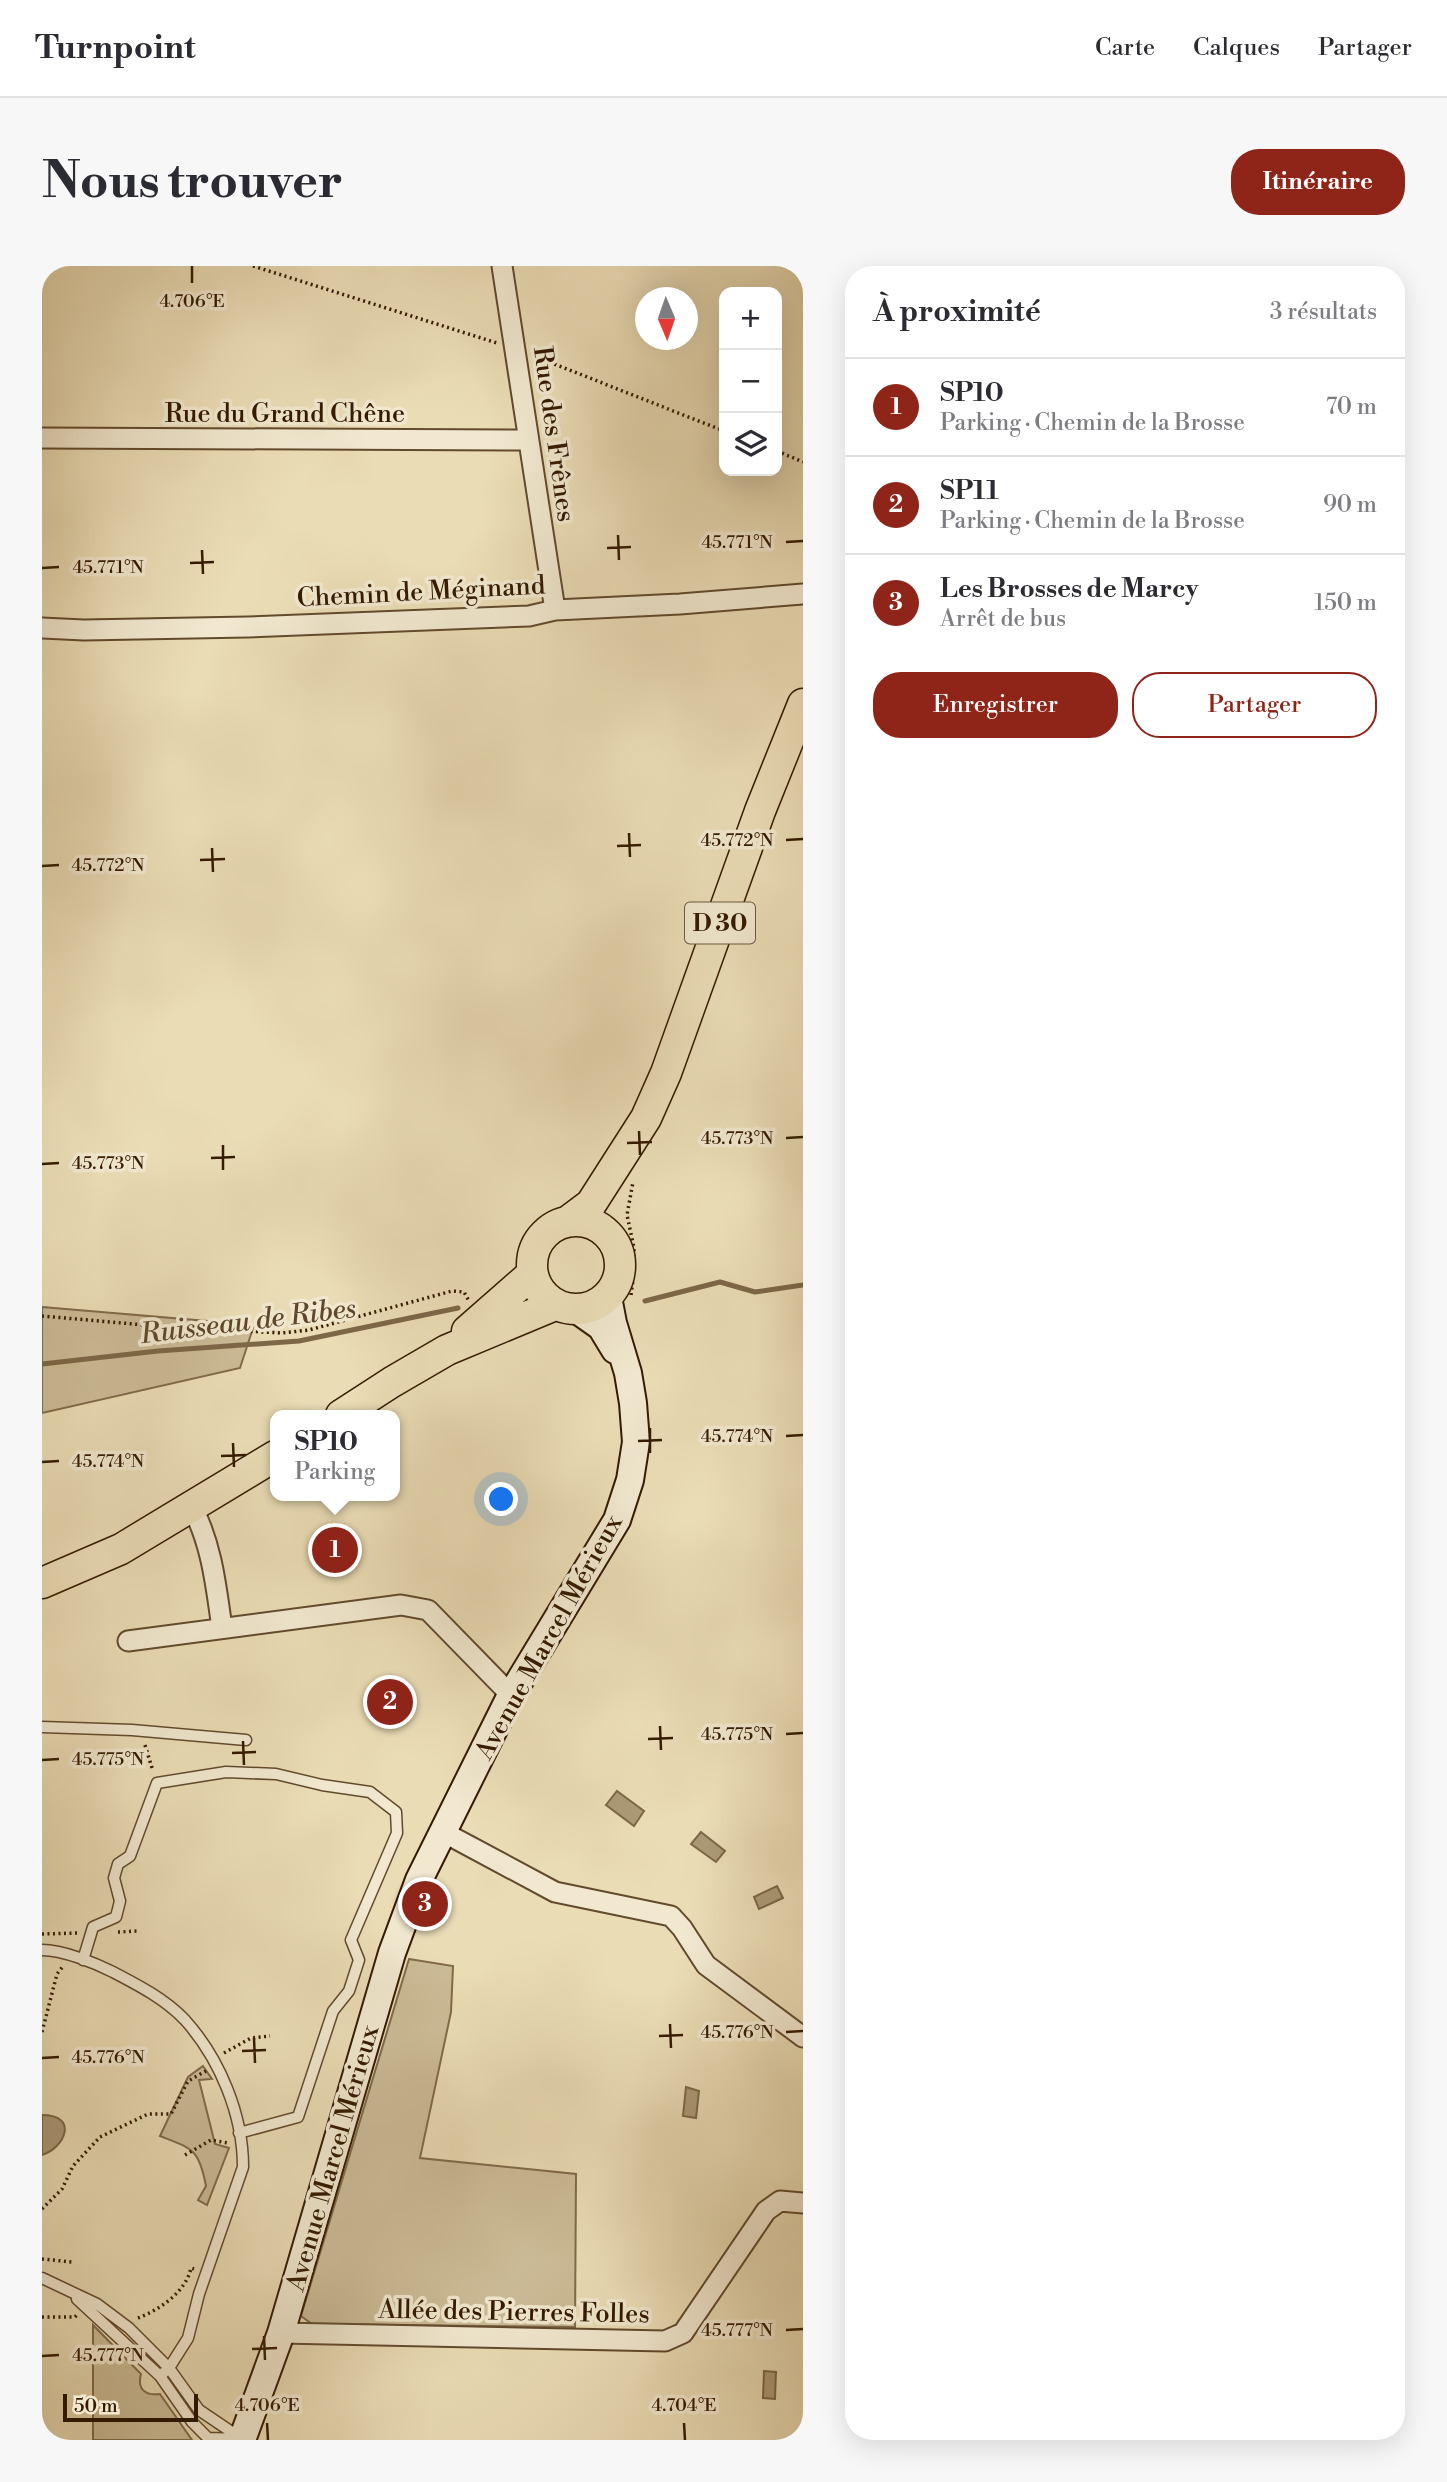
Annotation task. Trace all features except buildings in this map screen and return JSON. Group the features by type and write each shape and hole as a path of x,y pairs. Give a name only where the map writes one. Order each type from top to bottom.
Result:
{"main road":[{"name":"D 30","path":"568,1222 591,1204 646,1118 666,1073 760,811 803,704"},
{"name":"D 30","path":"610,1236 614,1208 632,1140"},
{"path":"349,1410 447,1350 566,1308 589,1308 619,1296 617,1283 621,1271 617,1247 610,1236 590,1223 568,1222 553,1227 541,1237 534,1250 532,1274 537,1287 546,1298 566,1308"},
{"path":"447,1350 532,1274"},
{"name":"Avenue Marcel Mérieux","path":"249,2438 392,1953 419,1880 511,1695 617,1520 630,1480 636,1442 628,1373 613,1323 619,1296"},
{"name":"Avenue Marcel Mérieux","path":"566,1308 601,1327 628,1373"},
{"path":"42,1583 121,1549 270,1459"}],"street":[{"name":"Rue des Frênes","path":"502,266 555,610"},
{"name":"Rue du Grand Chêne","path":"42,438 528,440"},
{"name":"Chemin de Méginand","path":"42,628 84,630 248,627 529,616 555,610 803,594"},
{"path":"192,1507 213,1564 222,1628"},
{"path":"128,1641 401,1605 428,1610 511,1695"},
{"path":"443,1832 555,1892 671,1916 706,1965 803,2037"},
{"name":"Allée des Pierres Folles","path":"281,2333 664,2341 683,2333 765,2211 780,2201 803,2203"}],"lane":[{"path":"42,1727 132,1730 246,1740"},
{"path":"83,1960 93,1927 116,1917 120,1901 114,1878 117,1864 130,1856 157,1783 226,1772 276,1774 322,1785 370,1792 396,1812 397,1833 351,1940 359,1960 349,1991 333,2011 298,2118 239,2133"},
{"path":"42,1950 97,1964 148,1990 184,2019 214,2061 232,2100 243,2151 243,2167 188,2338 169,2368 160,2376"},
{"path":"42,2278 97,2304 123,2324 169,2368 199,2410 249,2438"},
{"path":"66,2289 160,2376 192,2423 208,2438 249,2438"}],"path":[{"path":"253,266 516,349 719,429"},
{"path":"782,454 803,462"},
{"path":"619,1296 634,1248 627,1215 634,1181"},
{"path":"42,1316 282,1333 309,1330 453,1291"},
{"path":"145,1739 146,1751 157,1783"},
{"path":"42,2032 57,1975 71,1956"},
{"path":"42,2208 62,2189 73,2166 100,2137 148,2114 171,2114 188,2081 207,2070 228,2050 251,2038 270,2036"},
{"path":"185,2155 211,2140 228,2143"},
{"path":"42,2259 72,2262"},
{"path":"123,2324 156,2311 172,2297 189,2275 191,2268 207,2273"},
{"path":"42,2317 75,2317 86,2307"}],"shaded area":[{"path":"42,1307 254,1325 240,1368 42,1413"},
{"path":"617,1791 644,1811 634,1826 606,1805"},
{"path":"701,1832 725,1851 716,1862 691,1844"},
{"path":"777,1886 783,1898 759,1909 754,1897"},
{"path":"409,1959 453,1966 451,2012 420,2158 576,2174 575,2327 312,2324 301,2316"},
{"path":"203,2066 212,2079 199,2080 215,2144 229,2148 207,2205 198,2200 206,2186 197,2157 180,2144 160,2136 188,2077"},
{"path":"686,2087 699,2091 696,2118 683,2116"},
{"path":"42,2115 61,2120 64,2132 57,2146 42,2155"},
{"path":"93,2325 141,2374 140,2384 143,2390 150,2394 160,2394 192,2440 93,2440"},
{"path":"764,2371 776,2372 775,2399 763,2398"}],"waterway":[{"name":"Ruisseau de Ribes","path":"645,1301 720,1282 755,1292 803,1285"},
{"name":"Ruisseau de Ribes","path":"42,1364 158,1351 299,1341 458,1308"}],"place":[{"name":"SP10","path":"335,1550"},
{"name":"SP11","path":"390,1702"},
{"name":"Les Brosses de Marcy","path":"425,1904"}]}
